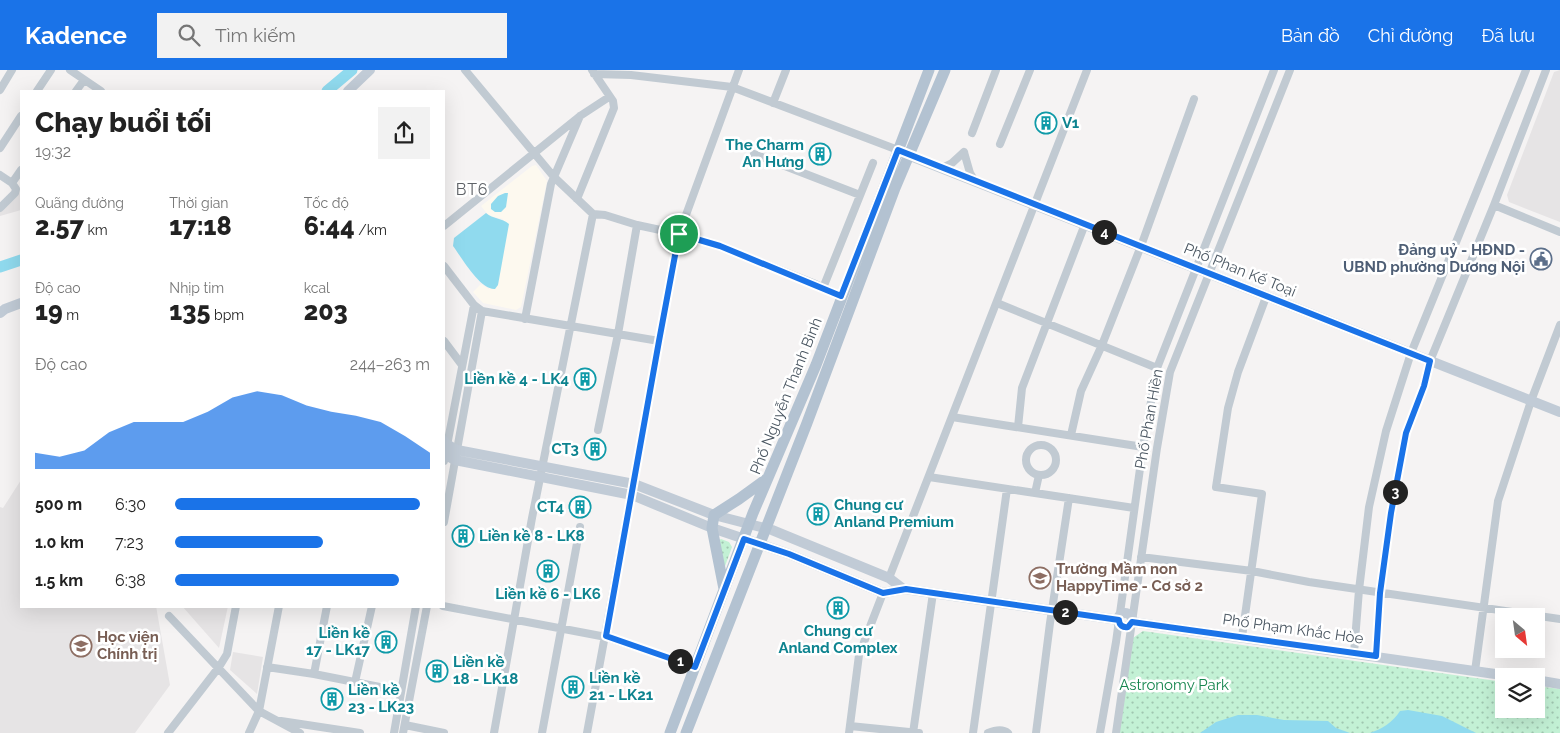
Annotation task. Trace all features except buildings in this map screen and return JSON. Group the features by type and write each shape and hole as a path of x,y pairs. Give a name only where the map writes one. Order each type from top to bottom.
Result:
{"main road":[{"name":"Phố Nguyễn Thanh Bình","path":"670,733 744,539 816,365 929,70"},
{"name":"Phố Nguyễn Thanh Bình","path":"686,733 807,423 892,198 945,70"},
{"path":"724,591 712,528 714,514 739,499 769,477"}],"street":[{"path":"0,90 12,70"},
{"path":"38,90 51,70"},
{"path":"70,70 99,90"},
{"path":"349,90 370,70"},
{"path":"466,70 554,177 593,214 605,215 720,246 841,296"},
{"path":"587,733 679,234 739,70"},
{"path":"773,103 786,70"},
{"path":"972,133 996,70"},
{"path":"1000,144 1030,70"},
{"path":"933,593 915,733 849,729 859,656 1087,70"},
{"name":"Phố Phan Hiền","path":"1100,733 1119,620 1143,447 1157,368 1274,70"},
{"name":"Phố Phan Hiền","path":"1116,733 1170,372 1290,70"},
{"path":"1354,653 1368,507 1386,431 1411,353 1526,70"},
{"path":"1376,656 1380,593 1391,513 1406,433 1424,386 1430,361 1494,205 1546,70"},
{"path":"593,72 732,87 898,150"},
{"path":"577,199 614,108 613,101 593,72"},
{"path":"77,90 84,80"},
{"path":"445,225 580,116 609,97"},
{"path":"1071,435 1081,391 1102,345 1141,246 1194,99"},
{"path":"525,319 552,184 580,116"},
{"path":"0,148 20,118"},
{"name":"Phố Phan Kế Toại","path":"898,150 1560,412"},
{"path":"942,168 952,163 964,152 970,173 976,181"},
{"path":"754,154 860,195"},
{"path":"823,288 873,163"},
{"path":"12,183 20,171"},
{"path":"0,175 12,183 16,191 0,208"},
{"path":"1494,205 1560,232"},
{"path":"494,733 532,518 593,214"},
{"path":"1018,427 1022,388 1084,224"},
{"path":"598,430 618,334 637,225"},
{"path":"445,267 474,305 482,311 659,341"},
{"path":"1242,637 1262,494 1216,487 1228,408 1238,372 1266,297"},
{"path":"0,313 20,303"},
{"path":"997,303 1157,368"},
{"path":"445,446 474,305"},
{"path":"445,516 482,311"},
{"path":"1475,671 1498,501 1531,401 1560,325"},
{"path":"445,342 462,365"},
{"path":"952,417 1143,447"},
{"path":"1044,431 1044,445"},
{"path":"1038,445 1044,445 1054,452 1057,461 1053,470 1045,475 1035,474 1028,468 1026,459 1030,450 1038,445"},
{"path":"445,451 458,450 542,472"},
{"path":"445,452 455,460 542,472 633,490 765,528 888,578 902,588"},
{"path":"1035,493 1039,474"},
{"path":"929,477 1134,508"},
{"path":"973,733 1007,488"},
{"path":"633,490 712,528 759,544 883,593 902,588 1119,620"},
{"path":"1036,733 1068,498"},
{"path":"542,733 580,527"},
{"path":"1142,557 1252,571 1359,590 1560,620"},
{"path":"445,606 606,636 695,667"},
{"path":"168,733 227,654 236,608"},
{"path":"249,733 259,711 279,608"},
{"path":"314,674 326,608"},
{"path":"355,682 372,608"},
{"path":"394,733 416,608"},
{"path":"427,608 404,729 444,733"},
{"name":"Phố Phạm Khắc Hòe","path":"1119,620 1122,615 1126,614 1130,616 1132,622 1495,674"},
{"path":"169,616 259,711 300,733"},
{"path":"267,667 400,691"},
{"path":"1545,682 1560,684"},
{"path":"273,720 360,733"},
{"path":"988,733 995,729 1005,730 1008,733"}],"shaded area":[{"path":"1560,70 1560,222 1509,202 1507,195 1554,72"},
{"path":"536,165 547,181 521,307 516,310 483,303 473,292 481,284 489,289 503,219 489,216 481,206 532,166"},
{"path":"20,188 20,210 0,216 0,212"},
{"name":"Học viện Chính trị","path":"20,482 20,608 156,608 170,685 135,733 0,733 0,507 3,508"},
{"path":"184,608 228,608 219,648"},
{"path":"233,652 263,657 257,694 230,670"}],"green space":[{"path":"719,540 729,542 732,547 724,569"},
{"name":"Astronomy Park","path":"1143,631 1495,681 1495,718 1545,718 1545,687 1560,689 1560,733 1118,733 1130,640"}],"water":[{"path":"508,193 506,207 501,212 495,212 491,209 491,204 498,196"},
{"path":"486,213 509,224 498,285 495,289 489,288 477,279 453,246 454,238"},
{"path":"1408,710 1442,716 1476,733 1370,733 1387,725 1400,711"},
{"path":"1238,715 1257,715 1284,720 1328,721 1336,728 1350,733 1200,733 1216,722"}],"waterway":[{"path":"328,90 352,70"},
{"path":"0,267 20,260"}],"place":[{"name":"V1","path":"1046,123"},
{"name":"The Charm An Hưng","path":"820,154"},
{"name":"Đảng uỷ - HĐND - UBND phường Dương Nội","path":"1541,259"},
{"name":"Liền kề 4 - LK4","path":"585,379"},
{"name":"CT3","path":"595,449"},
{"name":"CT4","path":"580,507"},
{"name":"Chung cư Anland Premium","path":"818,514"},
{"name":"Liền kề 8 - LK8","path":"463,536"},
{"name":"Liền kề 6 - LK6","path":"548,571"},
{"name":"Trường Mầm non HappyTime - Cơ sở 2","path":"1040,578"},
{"name":"Chung cư Anland Complex","path":"838,608"},
{"name":"Liền kề 17 - LK17","path":"386,642"},
{"name":"Học viện Chính trị","path":"81,646"},
{"name":"Liền kề 18 - LK18","path":"437,671"},
{"name":"Liền kề 21 - LK21","path":"573,687"},
{"name":"Liền kề 23 - LK23","path":"332,699"}],"district":[{"name":"BT6","path":"472,189"}],"route":[{"path":"898,150 1430,361 1424,386 1406,433 1391,513 1380,593 1376,656 1132,622 1130,626 1123,627 1119,620 902,588 883,593 789,554 744,539 695,667 606,636 679,234 720,246 841,296 898,150"}]}
